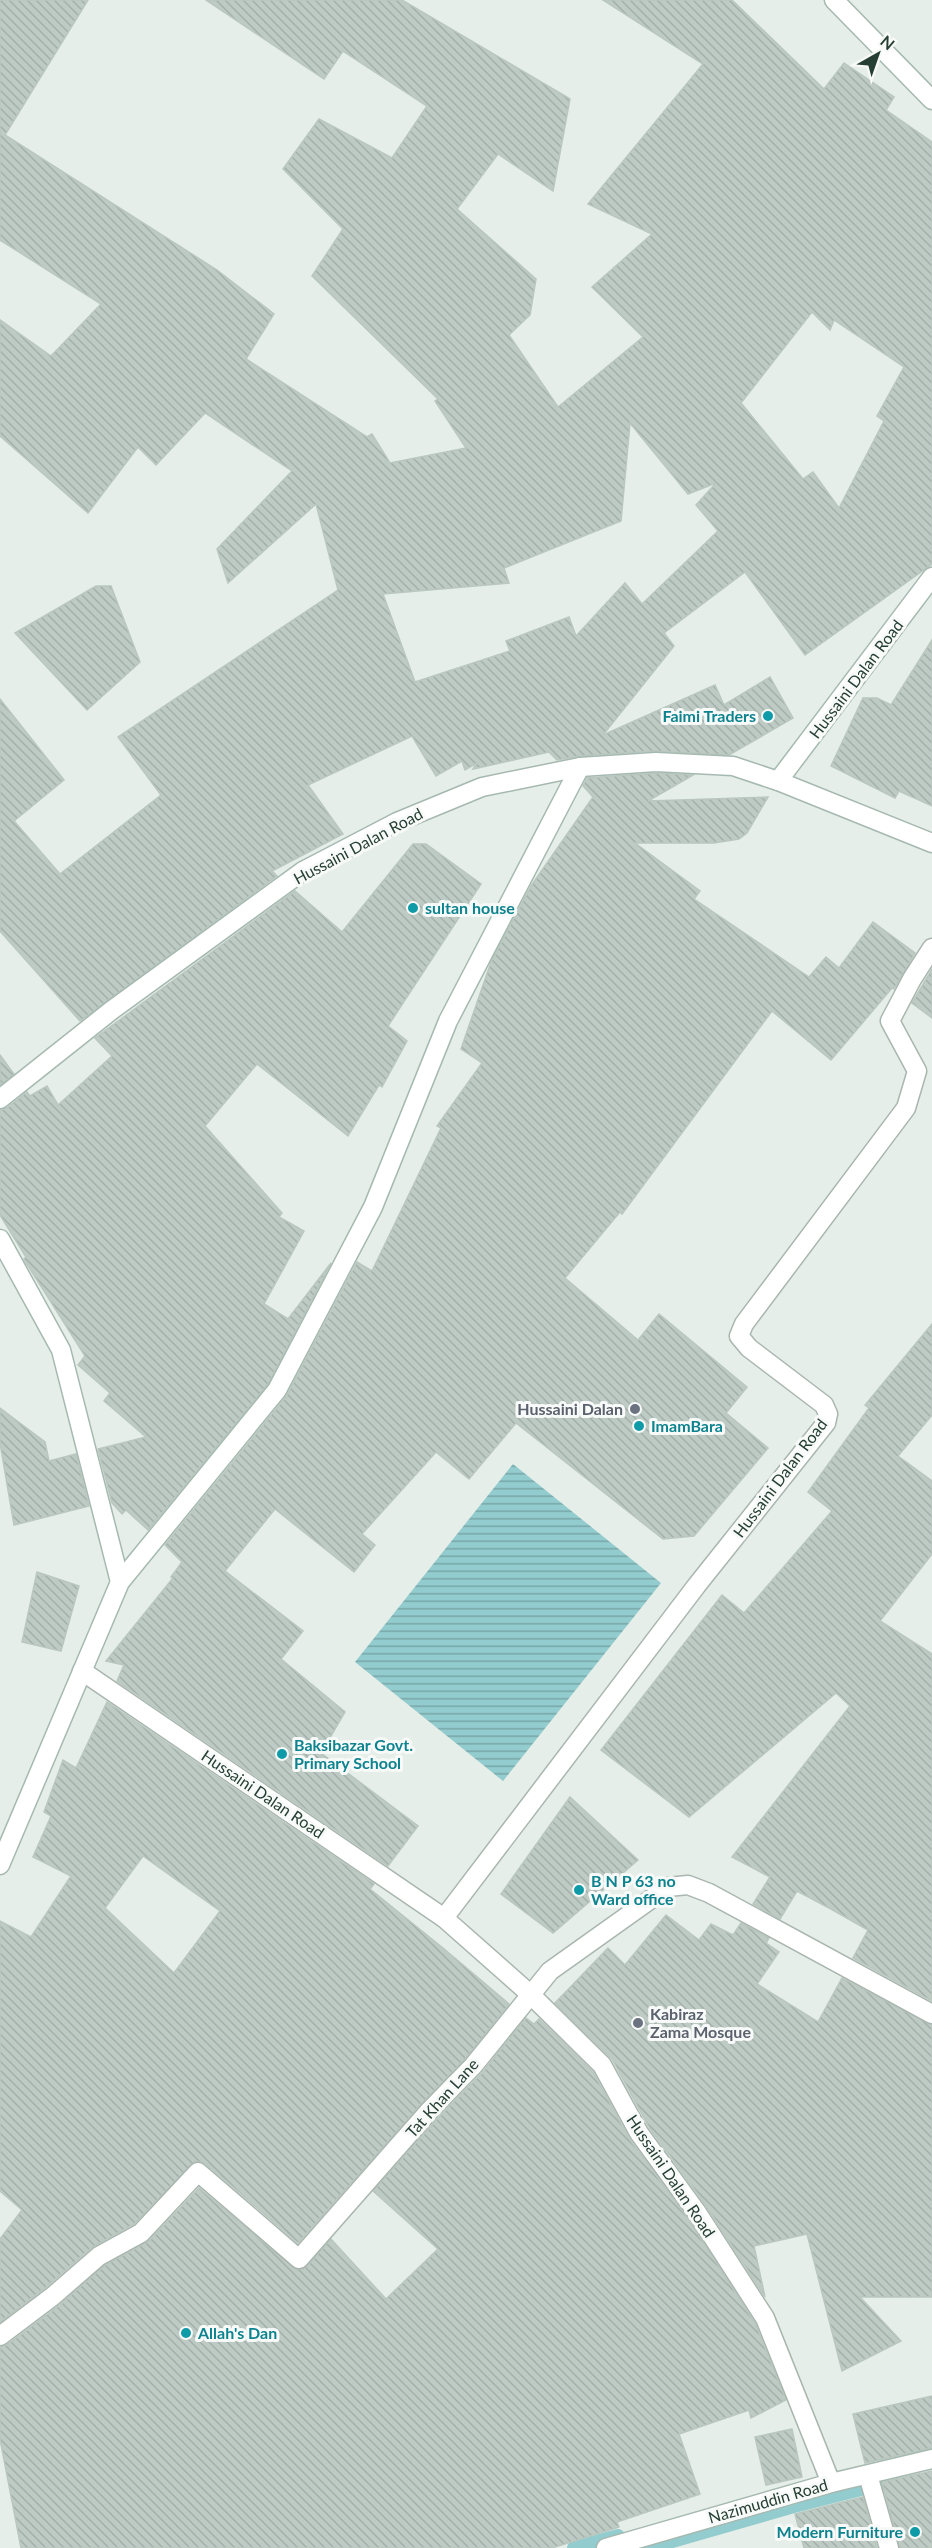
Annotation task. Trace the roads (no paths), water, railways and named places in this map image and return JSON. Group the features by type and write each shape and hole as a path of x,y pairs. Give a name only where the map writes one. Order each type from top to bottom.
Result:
{"street":[{"path":"834,0 932,100"},
{"name":"Hussaini Dalan Road","path":"778,781 932,577"},
{"name":"Hussaini Dalan Road","path":"0,1099 112,1010 303,871 397,822 482,787 580,766 656,762 733,766 778,781 932,843"},
{"path":"0,1865 120,1582 278,1390 373,1207 448,1021 580,766"},
{"name":"Hussaini Dalan Road","path":"444,1918 697,1585 826,1423 828,1414 824,1406 749,1348 740,1336 744,1324 906,1108 917,1071 890,1021 912,979 932,948"},
{"path":"0,1239 61,1350 120,1582"},
{"name":"Hussaini Dalan Road","path":"82,1671 444,1918 530,1994 602,2065 639,2133 696,2211 765,2318 831,2482"},
{"name":"Tat Khan Lane","path":"0,2336 53,2296 99,2256 141,2233 198,2172 299,2259 430,2110 473,2066 550,1971 668,1887 688,1885 709,1893 932,2014"},
{"name":"Nazimuddin Road","path":"606,2548 831,2482 932,2459"},
{"path":"868,2475 889,2548"}],"water":[{"path":"513,1464 661,1583 503,1781 355,1662"}],"waterway":[{"path":"648,2548 794,2506 881,2484"},
{"path":"574,2548 618,2536"}],"place":[{"name":"Faimi Traders","path":"768,716"},
{"name":"sultan house","path":"413,908"},
{"name":"Hussaini Dalan","path":"635,1409"},
{"name":"ImamBara","path":"639,1426"},
{"name":"Baksibazar Govt. Primary School","path":"282,1754"},
{"name":"B N P 63 no Ward office","path":"579,1890"},
{"name":"Kabiraz Zama Mosque","path":"638,2023"},
{"name":"Allah's Dan","path":"186,2333"},
{"name":"Modern Furniture","path":"915,2532"}]}
